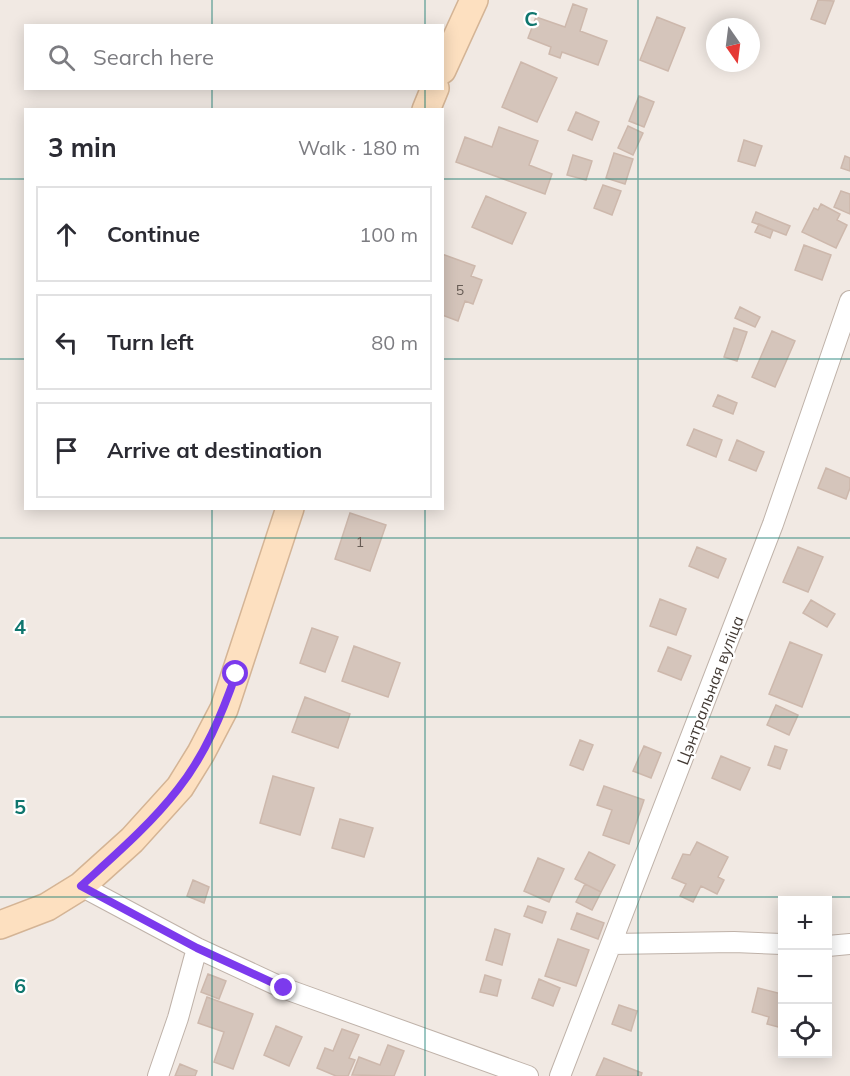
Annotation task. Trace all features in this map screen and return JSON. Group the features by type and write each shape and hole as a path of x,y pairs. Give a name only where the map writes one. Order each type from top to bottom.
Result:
{"main road":[{"path":"444,66 474,0"},
{"path":"427,108 434,90"},
{"path":"0,925 47,907 81,886 132,840 180,787 224,709 289,510"}],"street":[{"name":"Цэнтральная вуліца","path":"560,1076 773,524 850,301"},
{"path":"81,886 197,948 284,988 528,1076"},
{"path":"612,944 734,942 778,944"},
{"path":"832,946 850,944"},
{"path":"158,1076 178,1018 197,948"}],"building":[{"path":"818,0 834,1 825,24 811,19"},
{"path":"573,4 587,9 580,31 607,41 598,65 562,52 560,58 549,54 551,47 528,38 536,17 565,27"},
{"path":"657,17 685,28 668,71 640,60"},
{"path":"521,62 557,78 537,122 502,107"},
{"path":"639,96 654,102 644,127 629,121"},
{"path":"576,112 599,122 592,140 568,130"},
{"path":"628,126 643,133 633,155 618,148"},
{"path":"499,127 538,141 529,165 552,174 545,194 456,162 465,137 492,147"},
{"path":"744,140 762,146 755,166 738,161"},
{"path":"614,153 633,159 625,184 606,178"},
{"path":"573,155 592,161 586,180 567,175"},
{"path":"845,156 850,158 850,171 841,168"},
{"path":"603,185 621,191 612,215 594,208"},
{"path":"841,191 850,194 850,214 834,207"},
{"path":"486,196 526,213 512,244 472,227"},
{"path":"821,204 840,214 837,220 847,225 836,248 802,232 814,208 818,210"},
{"path":"756,212 790,226 786,235 752,222"},
{"path":"759,224 773,230 770,238 755,232"},
{"path":"804,245 831,255 822,280 795,270"},
{"path":"444,255 475,266 471,276 482,280 473,304 465,301 458,321 444,316"},
{"path":"740,307 760,317 755,327 735,318"},
{"path":"734,328 747,332 737,361 724,357"},
{"path":"772,331 795,341 775,387 752,377"},
{"path":"718,395 737,403 733,414 713,406"},
{"path":"694,429 722,440 716,457 687,445"},
{"path":"737,440 764,452 756,471 729,460"},
{"path":"826,468 850,478 850,488 846,499 818,488"},
{"path":"350,513 386,525 370,571 335,559"},
{"path":"697,547 726,559 718,578 689,566"},
{"path":"798,547 823,557 808,592 783,582"},
{"path":"660,599 686,609 676,635 650,626"},
{"path":"811,600 835,614 827,627 803,613"},
{"path":"312,628 338,637 325,672 300,663"},
{"path":"790,642 822,655 802,707 769,694"},
{"path":"354,646 400,663 388,697 342,681"},
{"path":"668,647 691,656 681,680 658,671"},
{"path":"305,697 350,714 338,748 292,732"},
{"path":"776,705 798,715 789,735 767,725"},
{"path":"580,740 593,745 583,770 570,765"},
{"path":"644,746 661,753 651,778 633,771"},
{"path":"775,746 787,750 780,769 768,765"},
{"path":"721,756 750,768 740,790 712,778"},
{"path":"273,776 314,788 300,835 260,823"},
{"path":"604,786 644,800 629,844 603,835 612,810 597,805"},
{"path":"340,819 373,828 364,857 332,848"},
{"path":"697,842 728,857 718,877 724,880 717,894 701,886 693,902 680,896 686,884 672,878 683,854 690,855"},
{"path":"589,852 615,865 601,892 575,879"},
{"path":"538,858 564,869 549,902 524,891"},
{"path":"193,880 209,887 204,903 187,896"},
{"path":"585,884 601,892 592,910 576,902"},
{"path":"528,906 546,912 542,923 524,916"},
{"path":"577,913 604,923 598,939 571,929"},
{"path":"495,929 510,934 502,965 486,960"},
{"path":"558,939 589,950 576,986 545,976"},
{"path":"208,974 226,981 219,999 201,992"},
{"path":"485,975 501,980 497,996 480,992"},
{"path":"539,979 560,988 553,1006 532,998"},
{"path":"758,988 778,993 778,1027 767,1024 769,1017 752,1012"},
{"path":"207,997 253,1014 233,1069 214,1062 224,1032 198,1023"},
{"path":"619,1005 637,1011 631,1031 612,1024"},
{"path":"276,1026 302,1037 289,1066 264,1055"},
{"path":"342,1029 359,1035 349,1058 355,1060 348,1076 336,1076 317,1068 325,1048 333,1051"},
{"path":"388,1045 404,1051 394,1076 352,1075 359,1057 380,1065"},
{"path":"604,1058 642,1073 641,1076 596,1076"},
{"path":"180,1064 197,1071 195,1076 175,1076"}],"route":[{"path":"236,674 224,709 180,787 132,840 81,886 165,932 284,988"}]}
